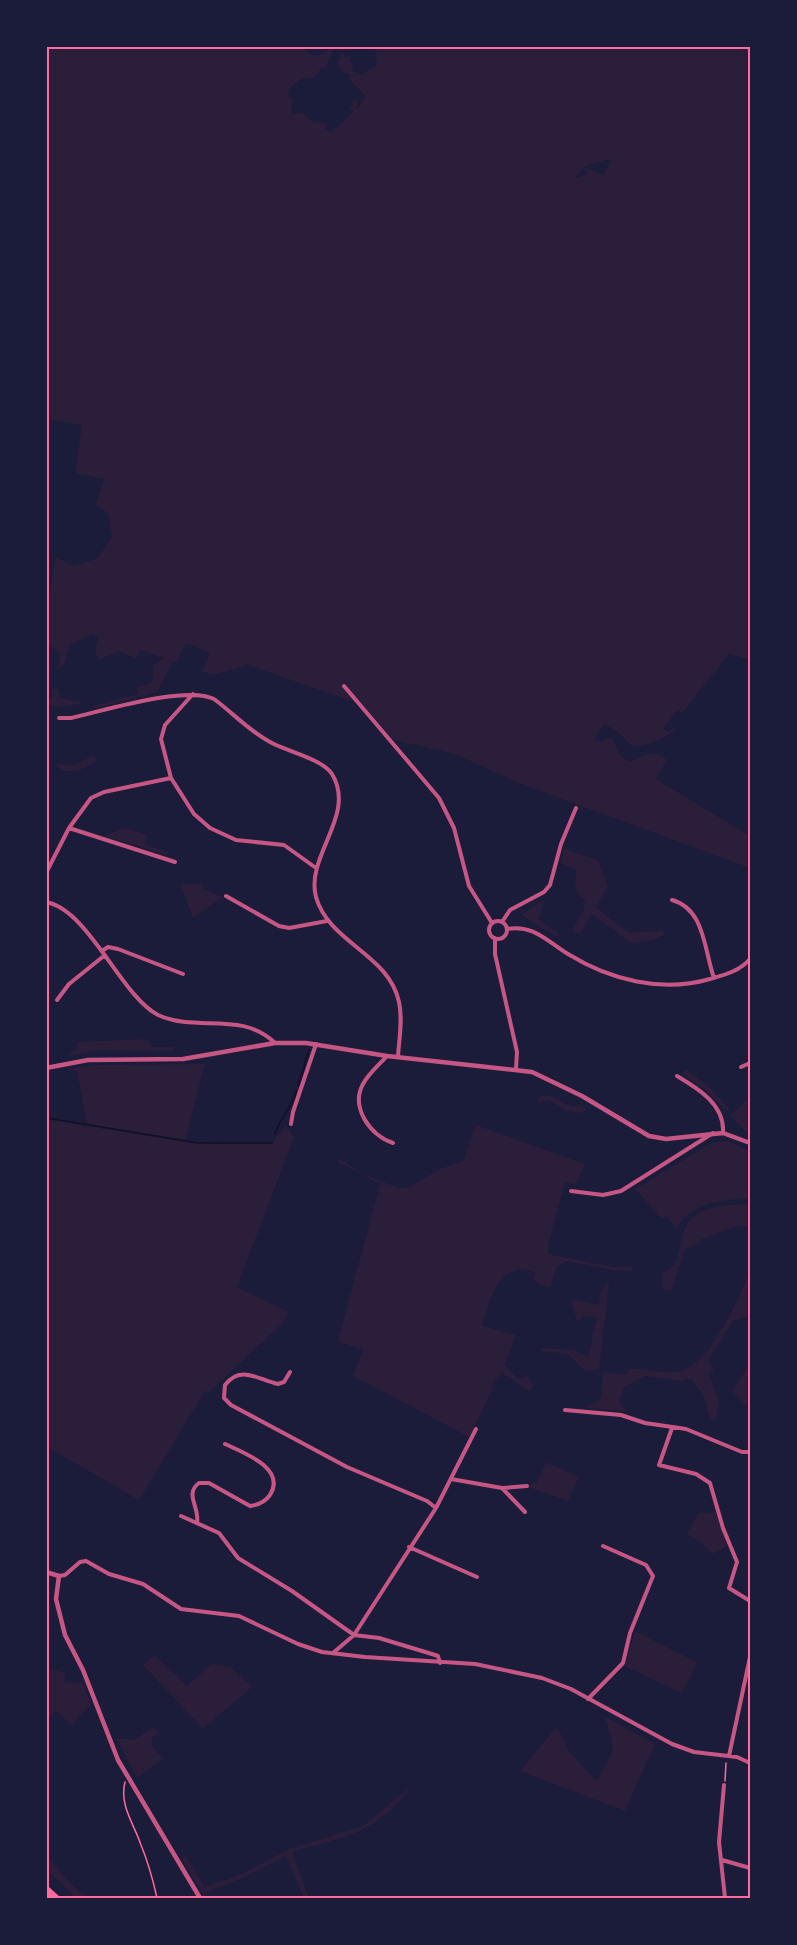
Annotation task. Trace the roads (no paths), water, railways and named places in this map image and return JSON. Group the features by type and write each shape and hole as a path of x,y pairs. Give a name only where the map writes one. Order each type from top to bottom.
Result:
{"highway":[{"path":"46,1889 56,1899"}],"street":[{"path":"344,686 439,798 454,828 469,886 492,923"},
{"path":"193,694 171,718 161,735 171,778 194,814 210,828 240,842 284,845 316,868"},
{"path":"59,718 71,718 164,698 193,694 211,697 264,739 302,755 331,773 338,795 337,809 316,868 316,896 327,921 377,964 394,988 400,1012 398,1057"},
{"path":"46,873 69,828 89,800 97,795 171,778"},
{"path":"502,922 510,910 548,888 561,844 576,808"},
{"path":"69,828 175,862"},
{"path":"226,896 279,926 289,928 327,921"},
{"path":"672,900 687,907 696,917 714,978"},
{"path":"46,902 67,913 104,953 136,996 156,1014 177,1020 244,1024 264,1032 275,1042"},
{"path":"492,923 502,922"},
{"path":"502,922 507,928 532,930 581,961 628,980 678,985 714,978 737,970 750,959"},
{"path":"492,923 489,932 495,938 495,954 517,1052 516,1069"},
{"path":"495,938 504,937 507,928"},
{"path":"46,939 46,946"},
{"path":"57,1000 69,984 108,947 183,974"},
{"path":"46,1068 97,1059 183,1059 275,1042 316,1044 387,1056 532,1072 576,1093 649,1136 666,1139 723,1133 750,1143"},
{"path":"291,1124 316,1044"},
{"path":"387,1056 364,1083 359,1100 361,1111 371,1128 383,1140 393,1143"},
{"path":"741,1067 750,1063"},
{"path":"677,1076 715,1105 724,1121 723,1133"},
{"path":"571,1191 603,1195 621,1191 715,1133"},
{"path":"290,1372 284,1382 278,1384 252,1374 236,1375 225,1385 224,1398 231,1405 347,1467 428,1501 436,1508"},
{"path":"565,1410 621,1415 645,1424 686,1429 742,1452 750,1452"},
{"path":"672,1428 660,1465 696,1474 711,1484 723,1528 737,1562 729,1588 750,1601"},
{"path":"333,1654 354,1635 436,1508 476,1429"},
{"path":"197,1523 198,1509 191,1496 193,1488 200,1483 209,1483 248,1505 264,1502 272,1492 273,1479 266,1467 225,1444"},
{"path":"451,1479 502,1488 527,1486"},
{"path":"502,1488 525,1512"},
{"path":"181,1516 222,1535 238,1558 292,1591 354,1635 379,1638 432,1654 438,1656 440,1663"},
{"path":"588,1699 622,1663 630,1632 653,1576 646,1565 603,1546"},
{"path":"410,1547 477,1577"},
{"path":"46,1572 59,1576 65,1575 84,1561 109,1574 143,1584 181,1609 234,1615 298,1644 333,1654 475,1664 532,1675 557,1683 672,1744 703,1754 729,1756 750,1763"},
{"path":"59,1576 55,1597 65,1635 127,1778 200,1899"},
{"path":"729,1756 750,1657"},
{"path":"743,1759 750,1757"},
{"path":"724,1785 719,1842 725,1899"},
{"path":"722,1860 750,1868"}],"waterway":[{"path":"298,1086 309,1050"},
{"path":"275,1134 296,1091"},
{"path":"46,1118 198,1143 272,1143"}]}
